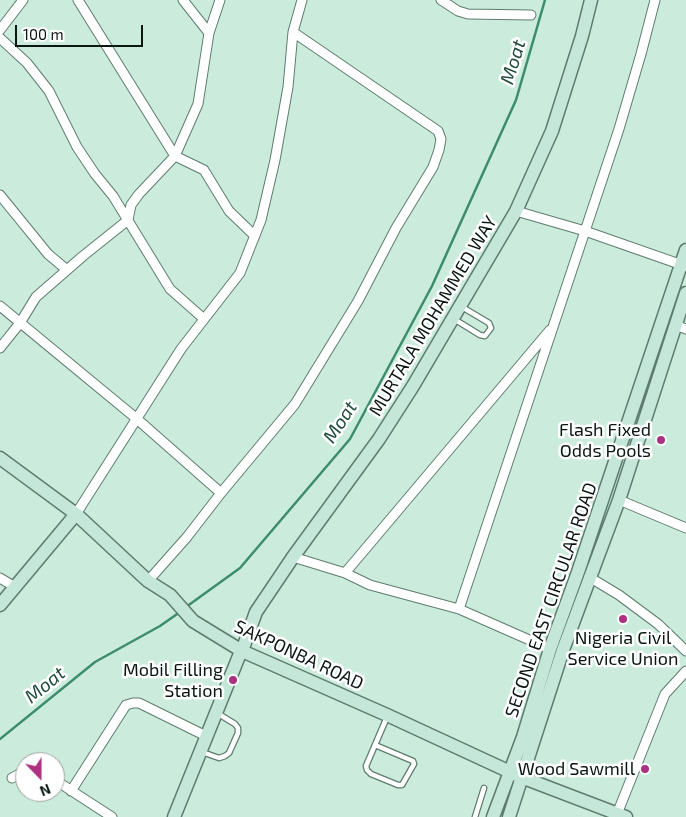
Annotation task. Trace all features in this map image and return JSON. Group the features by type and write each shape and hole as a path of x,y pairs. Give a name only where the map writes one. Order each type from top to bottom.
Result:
{"main road":[{"name":"MURTALA MOHAMMED WAY","path":"174,817 256,612 293,556 379,439 413,386 516,211 552,131 582,36 591,0"},
{"name":"SECOND EAST CIRCULAR ROAD","path":"509,817 516,775 550,649 684,265 686,250"},
{"name":"SECOND EAST CIRCULAR ROAD","path":"493,817 516,775 563,650 681,327 686,292"},
{"name":"SAKPONBA ROAD","path":"0,458 76,514 148,581 170,595 192,621 242,651 516,775 621,816"},
{"path":"0,605 76,514"}],"street":[{"path":"0,30 23,0"},
{"path":"78,0 175,156 204,170 229,211 255,236"},
{"path":"183,0 209,33"},
{"path":"0,348 20,323 36,296 128,220 131,205 139,194 175,156 198,104 209,33 220,0"},
{"path":"76,514 181,349 240,273 261,220 288,87 293,32 302,0"},
{"path":"441,0 458,11 468,14 531,15"},
{"path":"459,609 619,129 655,0"},
{"path":"148,581 188,537 221,493 295,404 358,302 396,228 433,167 441,139 438,131 293,32"},
{"path":"0,38 27,63 48,91 77,147 128,220 170,289 204,319"},
{"path":"0,195 48,254 68,270"},
{"path":"516,211 585,231 684,265"},
{"path":"0,306 137,419 221,493"},
{"path":"345,573 554,326"},
{"path":"618,500 686,528"},
{"path":"293,556 345,573 370,585 459,609 550,649"},
{"path":"589,577 619,595 658,624 686,651"},
{"path":"0,578 15,587"},
{"path":"621,816 665,694 686,671"},
{"path":"71,791 126,706 133,703 138,703 206,736"},
{"path":"65,787 112,817"}],"lane":[{"path":"452,318 480,335 485,336 490,328 488,323 460,306"},
{"path":"200,750 219,758 224,756 229,753 238,733 238,728 235,724 215,713"},
{"path":"375,745 413,761 414,764 402,784 398,785 366,770 366,766 387,715"},
{"path":"475,817 484,788"}],"waterway":[{"name":"Moat","path":"186,607 240,568 350,439 432,286 516,100 545,0"},
{"name":"Moat","path":"0,739 95,662 160,626 180,612"}],"place":[{"name":"Flash Fixed Odds Pools","path":"661,440"},
{"name":"Nigeria Civil Service Union","path":"623,619"},
{"name":"Mobil Filling Station","path":"233,680"},
{"name":"Wood Sawmill","path":"645,769"}]}
